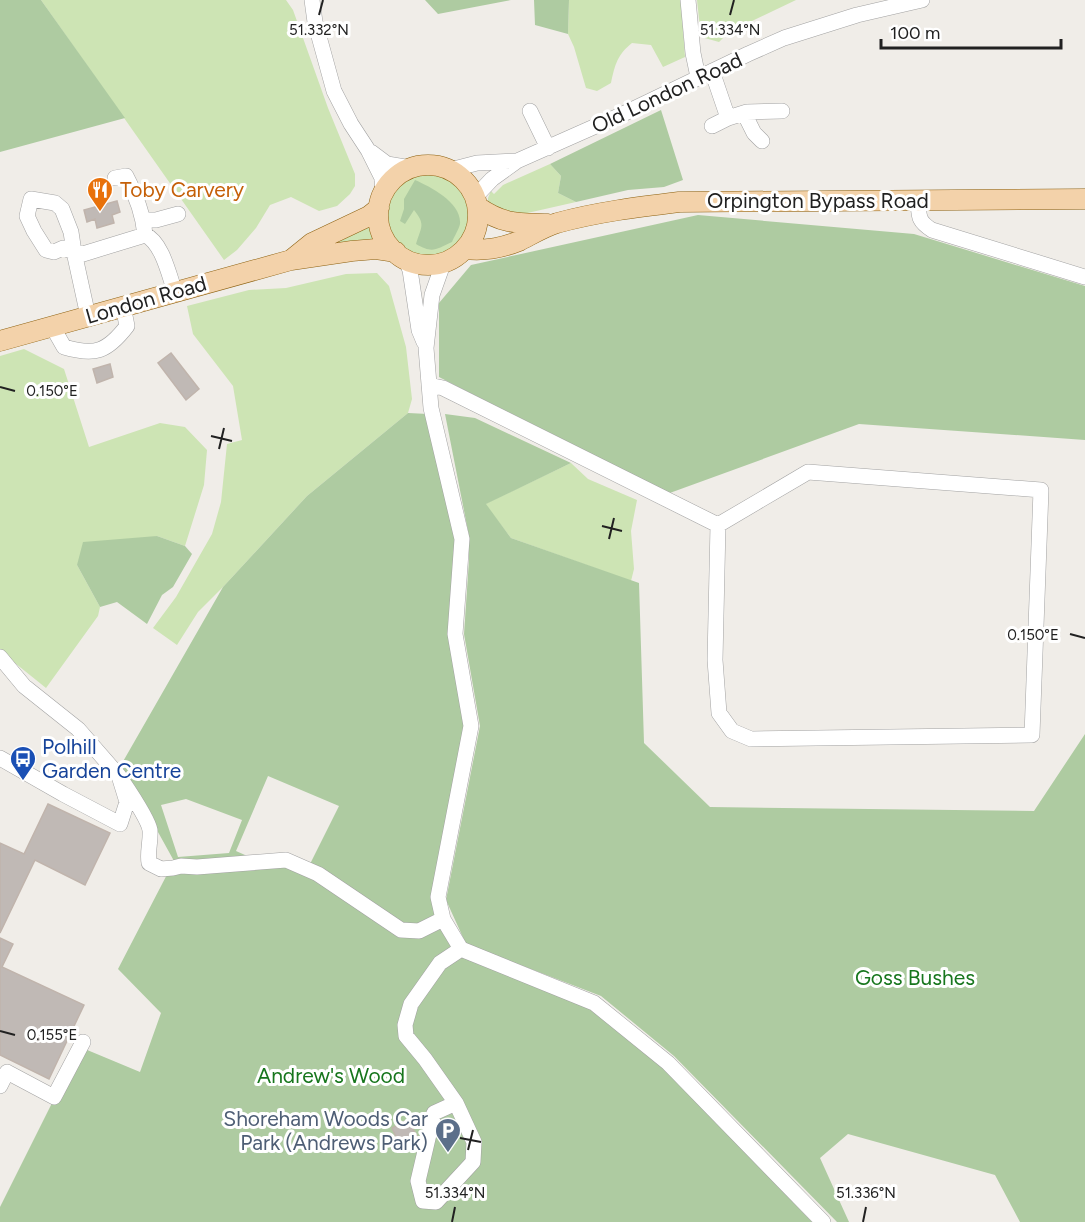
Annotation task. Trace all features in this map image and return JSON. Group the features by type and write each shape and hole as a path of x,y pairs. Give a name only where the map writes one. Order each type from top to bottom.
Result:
{"main road":[{"path":"432,165 450,170 470,187 476,202 478,220 476,231 459,256 443,264 414,263 400,256 389,246 382,234 379,221 381,201 388,185 411,168 432,165"},
{"name":"Orpington Bypass Road","path":"465,249 483,250 502,246 516,242 553,224 614,210 679,202 1085,200"},
{"name":"London Road","path":"291,260 312,243 369,216 381,201"},
{"name":"Orpington Bypass Road","path":"476,202 494,217 507,222 553,224"},
{"name":"London Road","path":"0,340 291,260 376,249 400,256"}],"street":[{"path":"312,0 315,22 334,91 382,178 381,201"},
{"path":"688,0 693,53 728,118"},
{"name":"Old London Road","path":"476,202 492,179 517,161 784,38 857,15 922,0"},
{"path":"530,111 548,148"},
{"path":"712,126 745,113 782,111"},
{"path":"745,113 754,133 762,141"},
{"path":"368,150 387,164 411,168"},
{"name":"Old London Road","path":"450,170 477,163 517,161"},
{"path":"114,178 126,176 135,192 144,228 162,254 174,291"},
{"path":"918,201 919,215 923,224 932,230 1085,277"},
{"path":"88,316 74,252 83,254 144,228 156,220 178,214"},
{"path":"400,256 410,270 419,330 426,348"},
{"path":"443,264 432,294 426,348 431,408 462,539 455,634 471,726 438,897 443,919 460,949 594,1003 668,1063 823,1222"},
{"path":"52,326 64,347 95,352 116,341 127,326 123,306"},
{"path":"429,385 442,388 718,525"},
{"path":"808,472 1041,490 1032,735 751,739 732,730 719,712 715,660 718,525 808,472"},
{"path":"0,657 24,686 78,729 119,776 150,828 149,863 160,868 173,868 286,860 318,874 401,930 419,931 443,919"},
{"path":"0,758 120,824 127,802 119,776"},
{"path":"456,1102 434,1113 418,1181 423,1200 436,1202 473,1162 474,1142 456,1102 406,1036 405,1025 411,1004 440,963 460,949"},
{"path":"0,1086 8,1072 54,1097 83,1042"}],"green space":[{"path":"0,0 41,0 125,118 0,152"},
{"path":"41,0 286,0 293,10 328,108 355,174 355,186 337,206 319,211 291,197 270,205 256,228 237,250 224,260"},
{"path":"425,0 511,0 438,14"},
{"path":"534,0 569,0 568,34 535,25"},
{"path":"569,0 681,0 685,57 663,67 651,45 632,43 617,61 611,83 597,91 586,88 568,34"},
{"path":"697,0 796,0 729,32 719,42 701,37"},
{"path":"661,110 683,180 664,187 628,190 576,202 558,193 561,176 550,164"},
{"path":"550,164 561,176 558,193 576,202 523,214 511,214 488,202 491,191 494,194 503,185"},
{"path":"429,174 445,177 458,186 467,199 470,215 467,231 458,244 445,253 429,256 413,253 400,244 391,231 388,215 391,199 400,186 413,177"},
{"path":"415,180 444,197 456,209 460,224 452,242 431,250 422,247 416,244 421,223 414,210 405,224 400,221 404,199"},
{"path":"698,215 914,234 1085,286 1085,440 859,424 667,494 439,377 439,303 471,265"},
{"path":"371,225 377,241 316,249"},
{"path":"377,273 389,286 406,347 412,399 408,413 307,496 198,612 177,645 153,628 176,597 212,534 221,502 227,444 242,440 233,386 193,334 187,306 249,290 286,288 346,274"},
{"path":"24,349 64,369 89,447 160,423 185,427 207,450 204,485 185,546 157,536 77,565 100,607 98,616 46,688 0,651 0,356"},
{"name":"Andrew's Wood","path":"408,413 428,414 455,539 464,723 436,915 450,945 463,956 592,1010 657,1061 812,1222 0,1222 0,1207 80,1047 140,1072 161,1013 118,969 174,861 121,765 223,587 307,496","holes":["268,776 339,806 310,864 288,855 245,855 236,851","186,799 242,820 229,853 178,857 161,805"]},
{"name":"Goss Bushes","path":"445,414 475,418 571,463 486,504 511,538 639,583 644,743 710,807 1034,811 1085,734 1085,1222 1020,1222 995,1175 848,1134 820,1158 849,1222 837,1222 674,1056 601,996 466,944 446,900 480,726 464,634 469,536"},
{"path":"571,463 588,479 637,500 631,531 634,569 631,581 511,538 485,504"},
{"path":"157,536 185,546 192,554 173,587 162,595 147,624 117,602 100,607 77,565 83,542"}],"building":[{"name":"Toby Carvery","path":"117,201 120,212 112,215 114,223 97,228 95,219 87,222 84,210"},
{"path":"171,353 199,389 186,400 158,363"},
{"path":"110,364 113,377 97,383 93,369"},
{"path":"48,804 110,833 85,885 35,860 0,933 0,843 24,854"},
{"path":"0,938 13,944 2,967 84,1005 49,1079 0,1055"},
{"path":"407,1120 418,1137 401,1148 392,1128"}],"place":[{"name":"Toby Carvery","path":"100,213"},
{"name":"Polhill Garden Centre","path":"23,782"},
{"name":"Shoreham Woods Car Park (Andrews Park)","path":"448,1154"}]}
